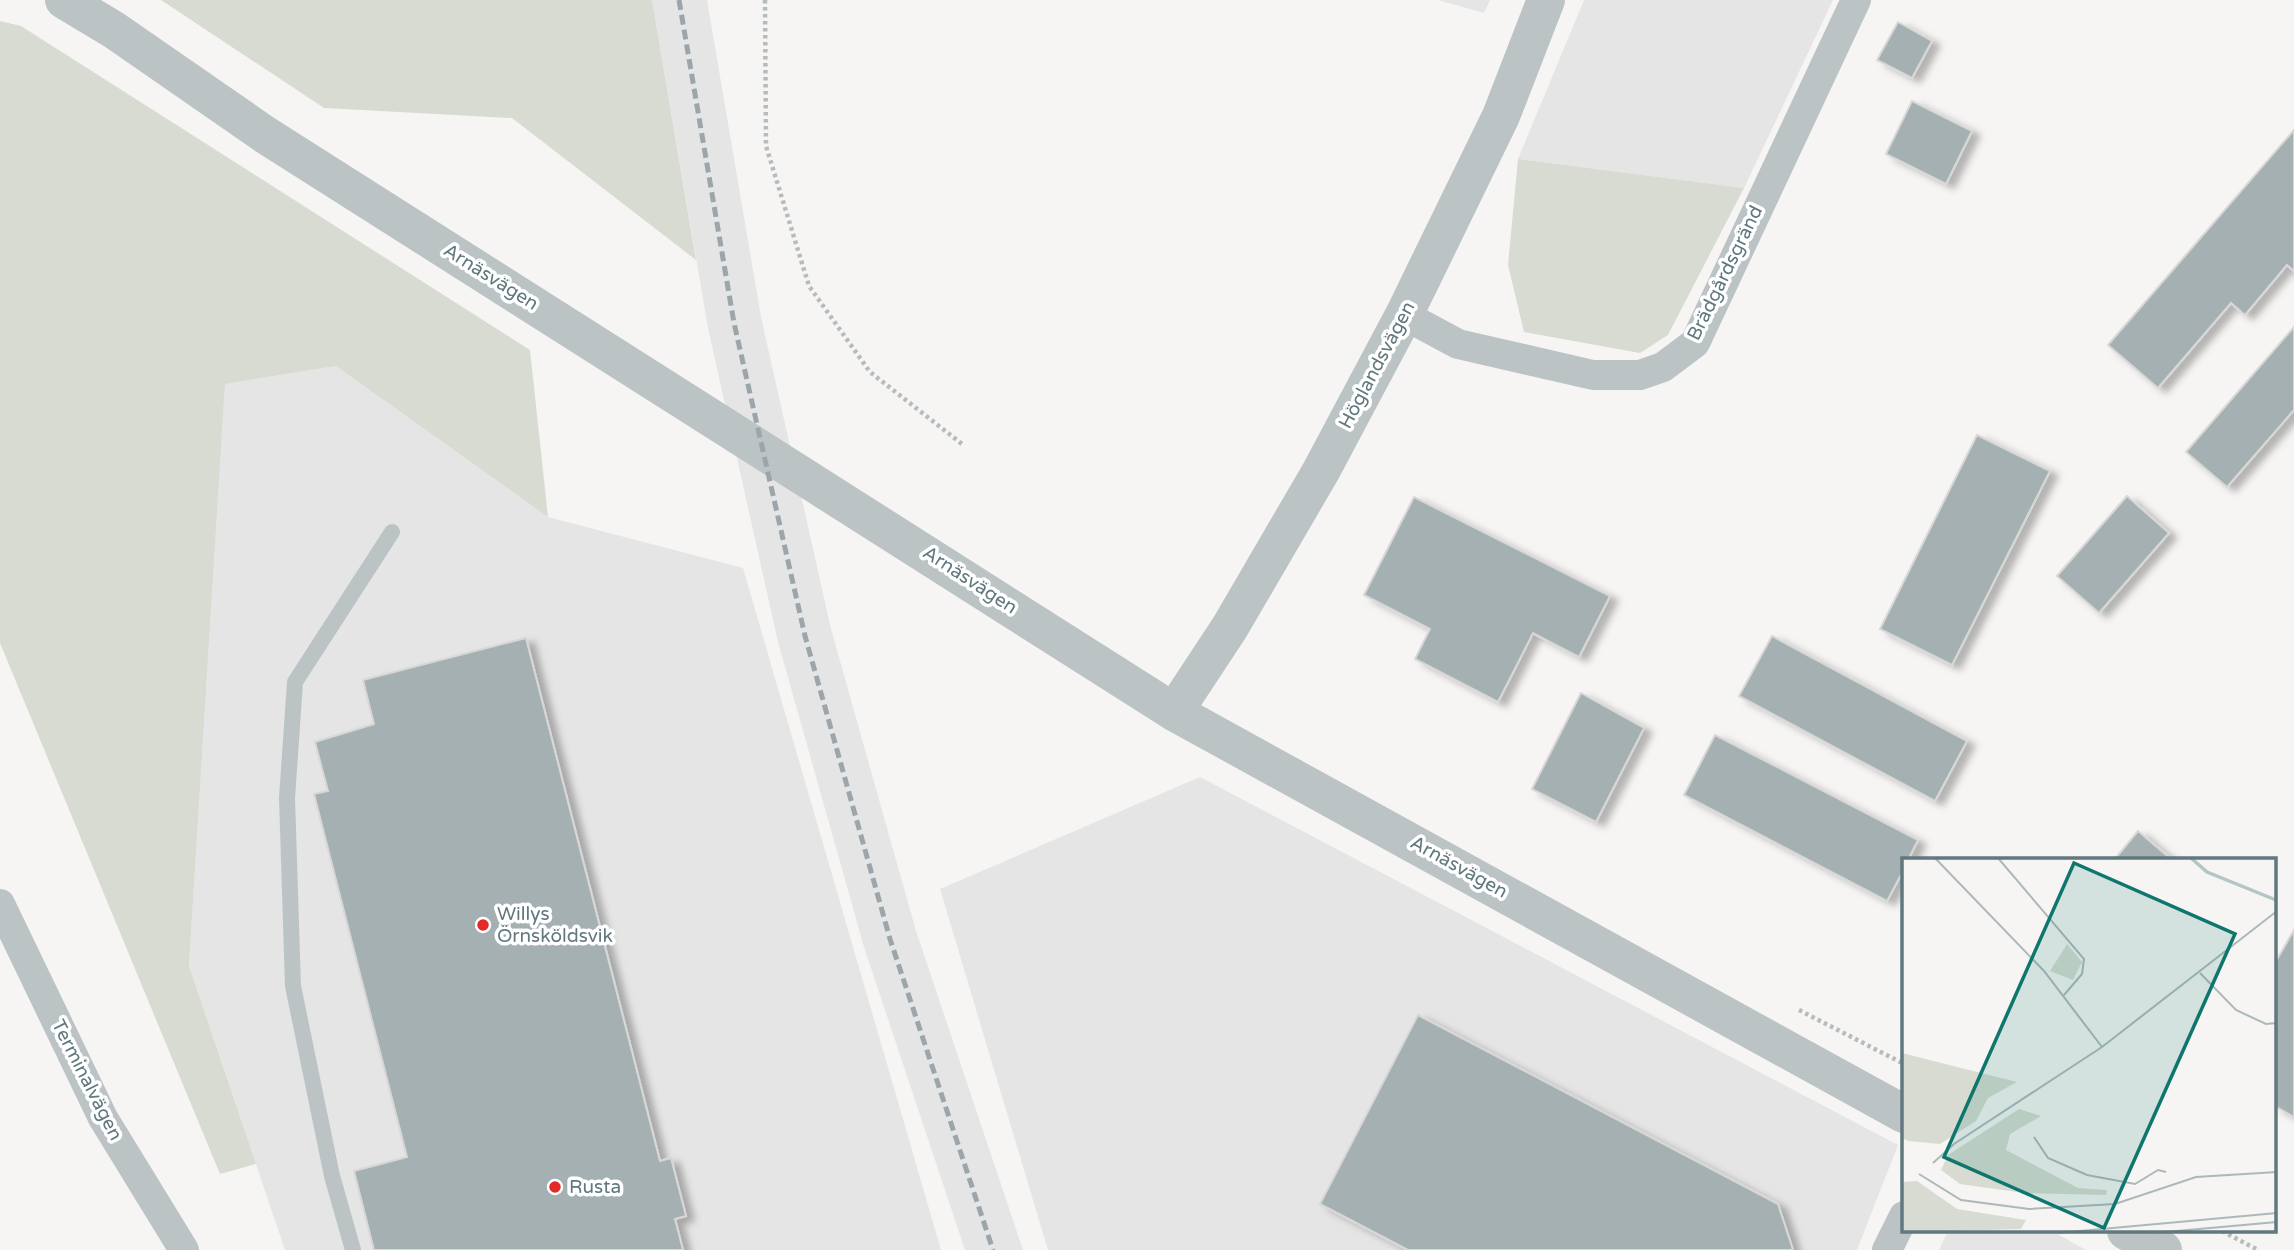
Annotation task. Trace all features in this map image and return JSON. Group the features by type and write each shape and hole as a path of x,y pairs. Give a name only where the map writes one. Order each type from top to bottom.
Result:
{"street":[{"name":"Arnäsvägen","path":"64,0 114,30 264,134 1174,712 1902,1113"},
{"name":"Höglandsvägen","path":"1174,712 1230,627 1321,471 1404,314 1501,116 1546,0"},
{"name":"Brädgårdsgränd","path":"1404,314 1458,344 1593,375 1640,375 1663,367 1695,342 1856,0"},
{"name":"Terminalvägen","path":"0,904 103,1118 184,1250"},
{"path":"1887,1250 1902,1220"},
{"path":"2128,1232 2163,1250"}],"lane":[{"path":"353,1250 332,1176 293,986 286,798 295,682 393,532"}],"path":[{"path":"765,0 766,146 809,286 870,372 962,443"},
{"path":"2224,1232 2258,1250"}],"shaded area":[{"path":"161,0 652,0 696,260 512,118 324,108"},
{"path":"652,0 707,0 761,317 831,629 916,931 1023,1250 965,1250 864,947 778,642 708,328"},
{"path":"1438,0 1490,0 1484,13"},
{"path":"1584,0 1833,0 1744,188 1518,159"},
{"path":"0,21 21,26 530,350 548,517 336,366 225,384 189,966 256,1164 220,1174 0,643"},
{"path":"1518,159 1744,188 1668,335 1640,353 1524,332 1508,265"},
{"path":"336,366 548,517 743,568 941,1250 285,1250 189,966 225,384"},
{"path":"1200,777 1898,1145 1857,1250 1048,1250 940,889"},
{"path":"1948,1232 2054,1232 2086,1250 1939,1250"}],"building":[{"path":"1898,22 1932,41 1912,78 1877,60"},
{"path":"1912,101 1972,131 1946,184 1886,154"},
{"path":"2294,130 2294,271 2287,265 2245,315 2231,303 2158,388 2108,345"},
{"path":"2294,327 2294,410 2227,487 2186,452"},
{"path":"1977,435 2050,471 1952,665 1880,629"},
{"path":"2127,496 2169,533 2099,613 2057,576"},
{"path":"1414,497 1610,596 1579,657 1533,633 1498,702 1415,659 1430,629 1364,595"},
{"path":"1772,636 1967,741 1935,801 1739,696"},
{"path":"526,638 660,1161 671,1158 686,1216 675,1219 683,1250 374,1250 354,1171 407,1157 314,794 328,791 315,742 374,724 363,680"},
{"path":"1581,693 1644,728 1596,822 1532,789"},
{"path":"1715,735 1918,840 1909,858 1902,858 1902,873 1887,901 1684,795"},
{"path":"2138,831 2170,858 2116,858"},
{"path":"2294,930 2294,1117 2276,1107 2276,961"},
{"path":"1418,1015 1778,1204 1793,1250 1408,1250 1320,1204"}],"railway":[{"path":"679,0 734,323 805,636 890,939 993,1250"}],"place":[{"name":"Willys Örnsköldsvik","path":"483,925"},
{"name":"Rusta","path":"555,1187"}]}
